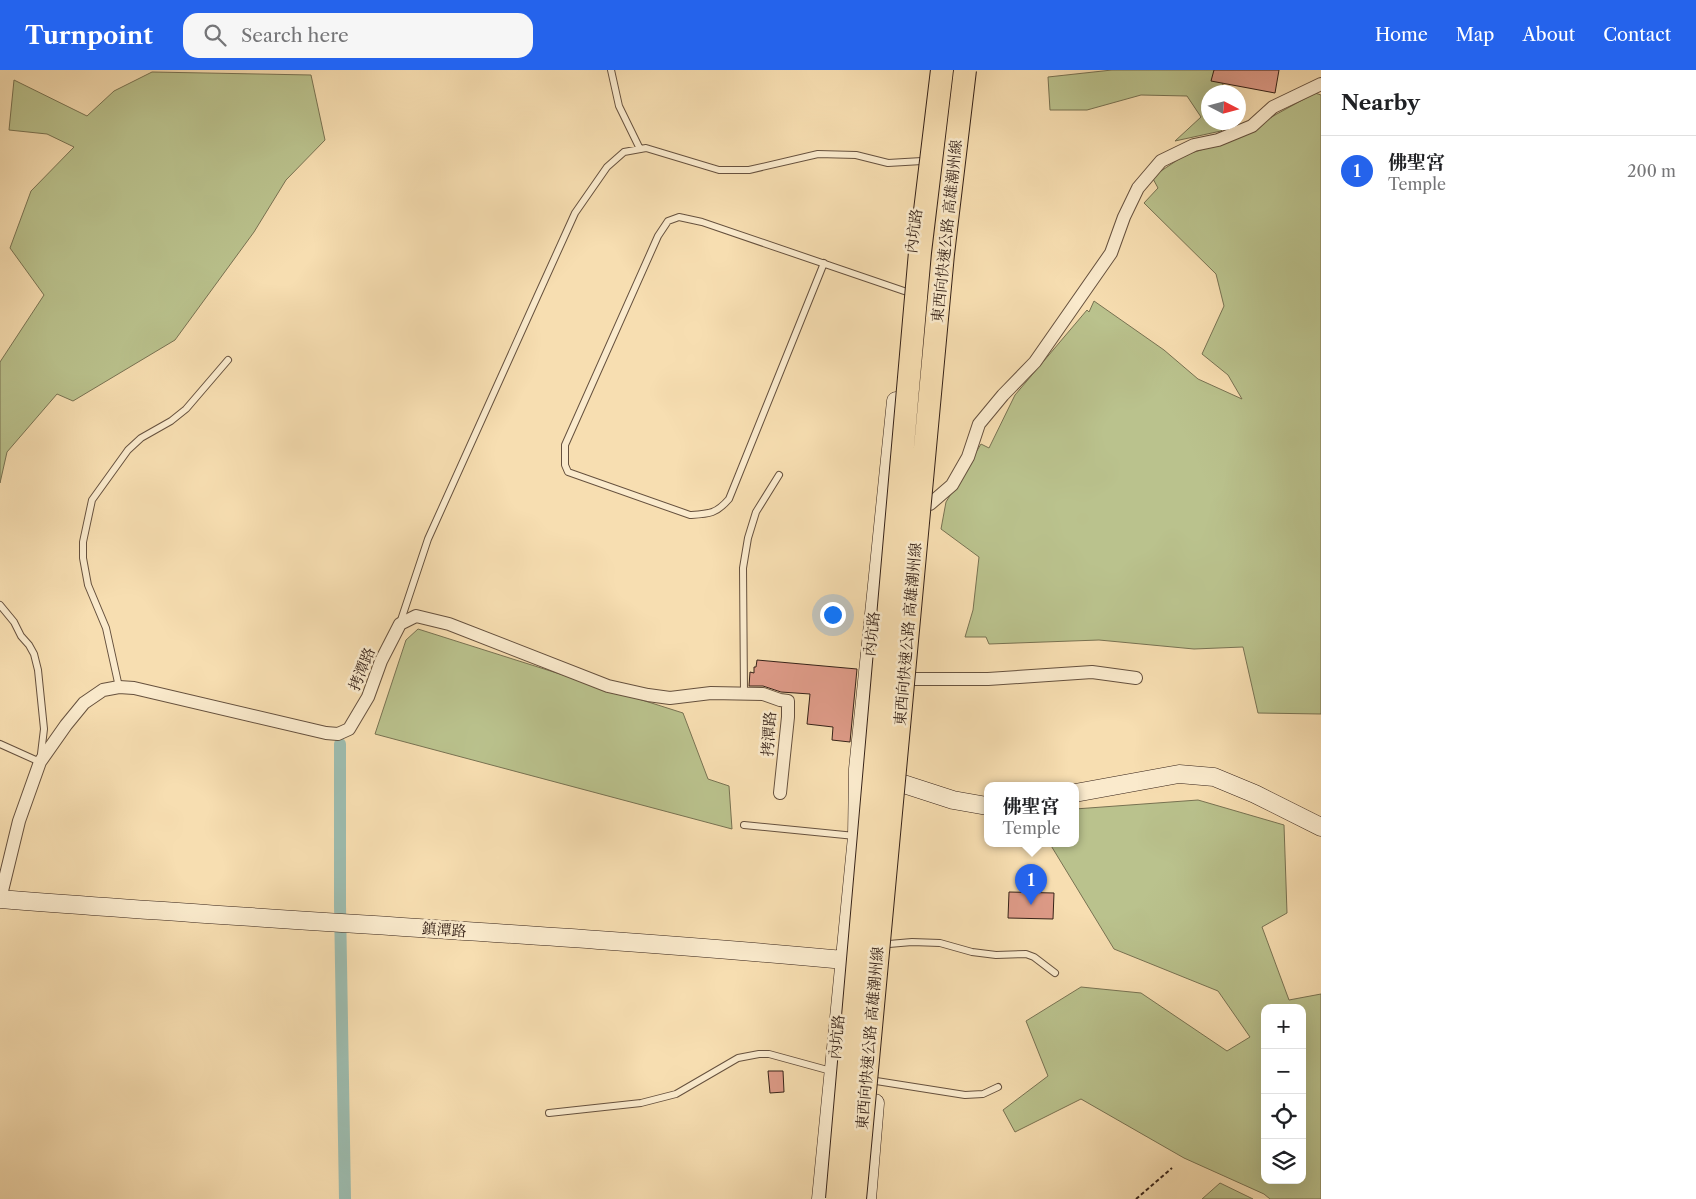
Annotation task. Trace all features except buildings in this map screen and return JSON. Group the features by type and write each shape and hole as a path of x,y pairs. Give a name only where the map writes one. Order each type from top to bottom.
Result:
{"highway":[{"name":"東西向快速公路 高雄潮州線","path":"837,1199 920,252 942,70"},
{"name":"東西向快速公路 高雄潮州線","path":"855,1199 942,264 965,70"}],"main road":[{"name":"內坑路","path":"821,1199 843,1073 844,960 856,837 858,769 907,292 933,70"},
{"path":"867,1199 868,1080 887,964 899,783 930,504 952,254 974,70"},
{"path":"858,769 953,800 984,805"},
{"path":"1079,792 1180,774 1214,777 1255,794 1321,828"},
{"name":"鎮潭路","path":"0,899 139,910 601,940 887,964"}],"street":[{"path":"930,504 952,485 968,457 979,424 1003,395 1035,362 1111,253 1124,217 1138,188 1161,161 1194,145 1218,140 1252,126 1273,108 1321,84"},
{"name":"拷潭路","path":"0,899 19,821 40,762 66,724 84,703 103,690 119,687 134,688 326,733 338,734 349,729 368,697 381,661 400,624 416,616 449,624 608,686 670,698 711,693 763,694 788,701 780,793"},
{"path":"910,678 988,679 1092,672 1136,678"}],"lane":[{"path":"611,70 619,106 640,149"},
{"path":"400,624 428,539 574,214 607,167 624,152 646,148 719,170 748,170 818,154 856,155 888,163 922,162"},
{"path":"824,263 729,499 720,509 706,514 690,515 568,472 565,446 658,236 668,221 679,217 702,222 824,263 907,292"},
{"path":"119,687 106,628 88,585 83,558 83,542 92,500 128,450 141,438 171,422 186,409 228,360"},
{"path":"744,694 743,568 748,538 756,512 779,475"},
{"path":"0,605 14,622 34,654 38,670 44,729 40,762 0,744"},
{"path":"744,825 856,837"},
{"path":"889,944 912,942 940,943 972,952 1026,954 1034,957 1055,973"},
{"path":"549,1113 641,1103 676,1094 738,1058 759,1054 769,1054 843,1073"},
{"path":"868,1080 965,1095 983,1094 998,1087"}],"path":[{"path":"1136,1199 1172,1168"}],"green space":[{"path":"1112,70 1215,70 1223,85 1201,85 1201,117 1187,96 1141,95 1087,110 1050,110 1048,77"},
{"path":"152,72 311,75 325,140 286,180 254,232 175,340 73,401 57,394 7,452 0,483 0,362 44,295 10,248 31,191 74,147 47,134 9,130 14,80 87,116 114,91"},
{"path":"1315,93 1321,95 1321,714 1258,713 1243,647 1194,649 1099,640 989,644 986,637 965,637 973,610 979,557 941,529 946,502 981,444 989,448 1015,395 1087,310 1089,312 1094,301 1164,350 1198,379 1242,399 1228,375 1202,354 1224,306 1216,274 1144,203 1158,188 1152,177 1185,155 1226,142"},
{"path":"1201,117 1201,130 1222,130 1221,131 1175,141"},
{"path":"418,629 683,713 708,779 729,786 732,829 375,734 406,640"},
{"path":"1198,800 1284,825 1287,913 1262,927 1289,1000 1321,994 1321,1199 1270,1199 1264,1194 1184,1158 1081,1099 1015,1132 1003,1110 1048,1076 1026,1021 1081,987 1141,993 1227,1051 1250,1037 1218,991 1114,949 1052,847 1079,847 1079,809"},
{"path":"1220,1183 1253,1199 1202,1199"}],"waterway":[{"path":"340,744 340,905 345,1199"}],"place":[{"name":"佛聖宮","path":"1031,905"}]}
